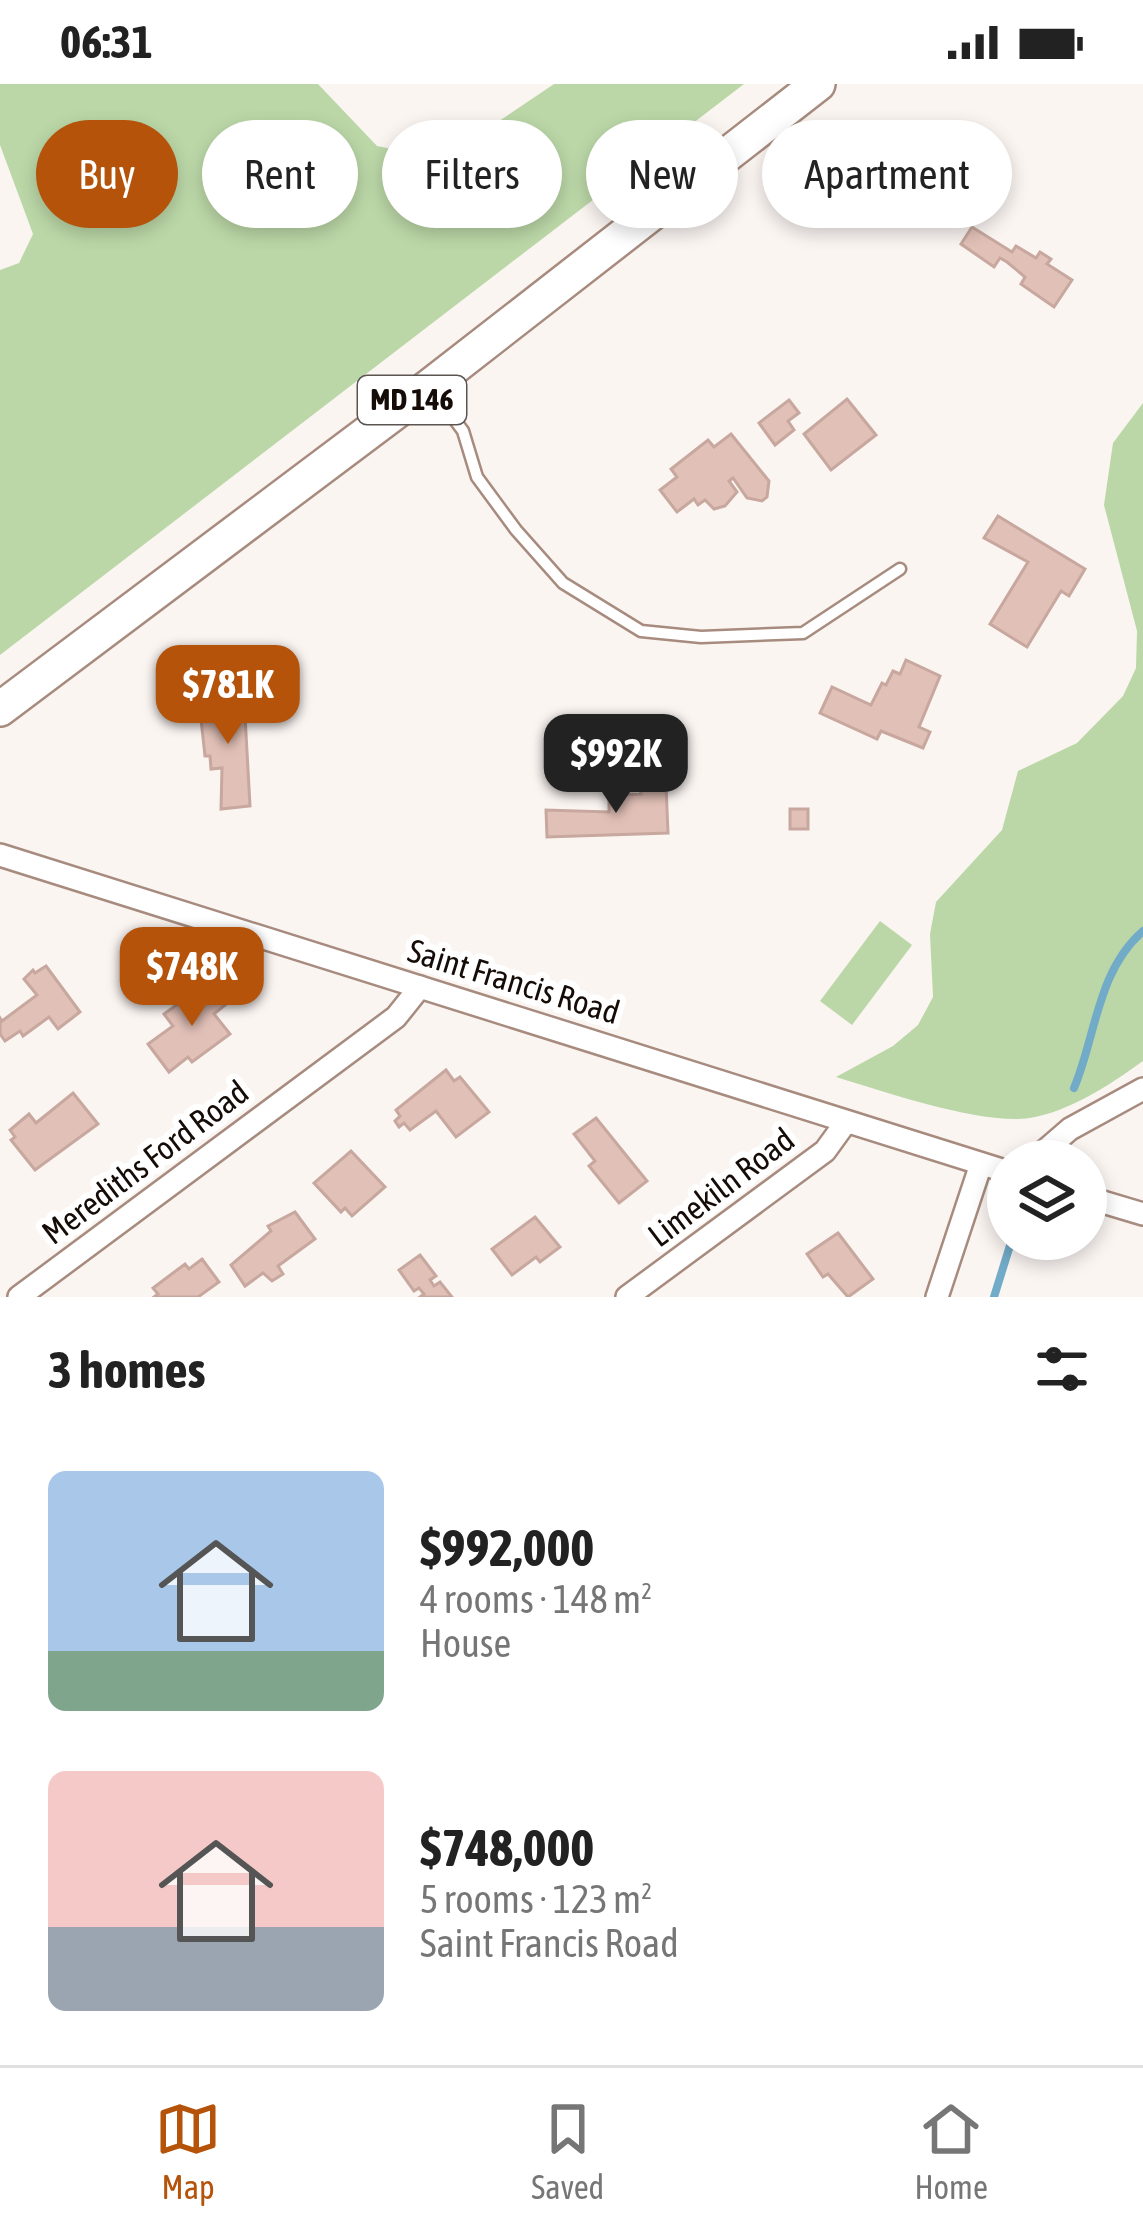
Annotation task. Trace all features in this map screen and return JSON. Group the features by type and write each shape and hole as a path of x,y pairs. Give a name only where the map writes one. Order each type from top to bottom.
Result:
{"main road":[{"name":"MD 146","path":"0,709 430,386 818,84"}],"street":[{"name":"Saint Francis Road","path":"0,855 987,1166"},
{"name":"Merediths Ford Road","path":"19,1297 396,1017 420,987"},
{"path":"1057,1140 1143,1089"},
{"name":"Limekiln Road","path":"627,1297 825,1151 846,1122"},
{"path":"937,1297 981,1164"},
{"path":"1107,1203 1143,1214"}],"lane":[{"path":"430,386 463,431 477,477 516,530 563,584 641,631 701,637 803,633 900,569"}],"green space":[{"path":"0,84 318,84 352,120 202,120 202,228 358,228 358,126 382,147 382,228 556,228 0,655 0,270 19,263 33,234 0,145"},
{"path":"554,84 744,84 697,120 586,120 586,205 562,224 562,120 501,120"},
{"path":"1143,403 1143,1061 1067,1107 1018,1119 951,1110 836,1077 893,1046 918,1025 933,997 930,934 936,902 1002,830 1018,771 1077,743 1123,696 1136,668 1137,631 1104,505 1113,443"},
{"path":"880,921 912,945 852,1025 820,1001"}],"building":[{"path":"974,228 1012,252 1016,246 1036,258 1040,252 1051,259 1047,264 1072,280 1054,307 1021,284 1025,277 1007,262 1000,258 994,267 961,244"},
{"path":"847,399 876,435 831,470 804,434"},
{"path":"789,400 799,413 788,421 794,430 775,445 759,423"},
{"path":"731,434 769,481 767,497 762,501 747,498 733,478 729,481 737,492 725,506 714,509 705,500 698,505 694,499 677,512 660,490 677,477 671,469 708,440 714,447"},
{"path":"998,516 1085,569 1069,596 1061,591 1027,647 990,624 1028,562 984,538"},
{"path":"906,660 940,676 919,727 930,732 923,748 881,731 877,739 820,713 832,687 871,705 882,683 886,685 893,671 900,674"},
{"path":"244,697 250,806 221,809 222,768 211,769 210,756 205,756 199,701"},
{"path":"666,785 668,833 547,837 546,810 609,812 609,795 641,794 640,786"},
{"path":"790,809 808,809 808,829 790,829"},
{"path":"46,966 80,1012 58,1029 49,1017 23,1036 20,1031 5,1041 0,1018 2,1021 37,995 24,979"},
{"path":"214,980 230,1001 214,1014 230,1034 192,1062 188,1057 169,1072 148,1044 173,1026 164,1014 179,1003 188,1014 202,1003 196,994"},
{"path":"446,1070 454,1081 460,1077 489,1112 456,1137 436,1111 410,1130 404,1123 399,1127 396,1110"},
{"path":"73,1093 98,1124 35,1170 11,1140 15,1137 10,1130 29,1114 36,1123"},
{"path":"596,1118 647,1181 619,1203 589,1166 595,1161 574,1134"},
{"path":"351,1151 385,1187 352,1216 345,1208 341,1212 314,1183"},
{"path":"295,1212 315,1239 278,1266 283,1274 272,1281 263,1273 245,1286 231,1265 271,1231 268,1226"},
{"path":"535,1217 560,1247 512,1275 492,1249"},
{"path":"838,1233 873,1279 848,1297 828,1274 823,1277 807,1254"},
{"path":"420,1255 436,1276 430,1280 434,1286 440,1282 452,1297 420,1297 424,1294 419,1288 414,1291 399,1270"},
{"path":"202,1259 219,1282 198,1297 154,1297 158,1294 153,1288 185,1264 189,1269"}],"waterway":[{"path":"1074,1088 1107,985 1116,965 1143,931"},
{"path":"994,1297 1005,1260"}]}
